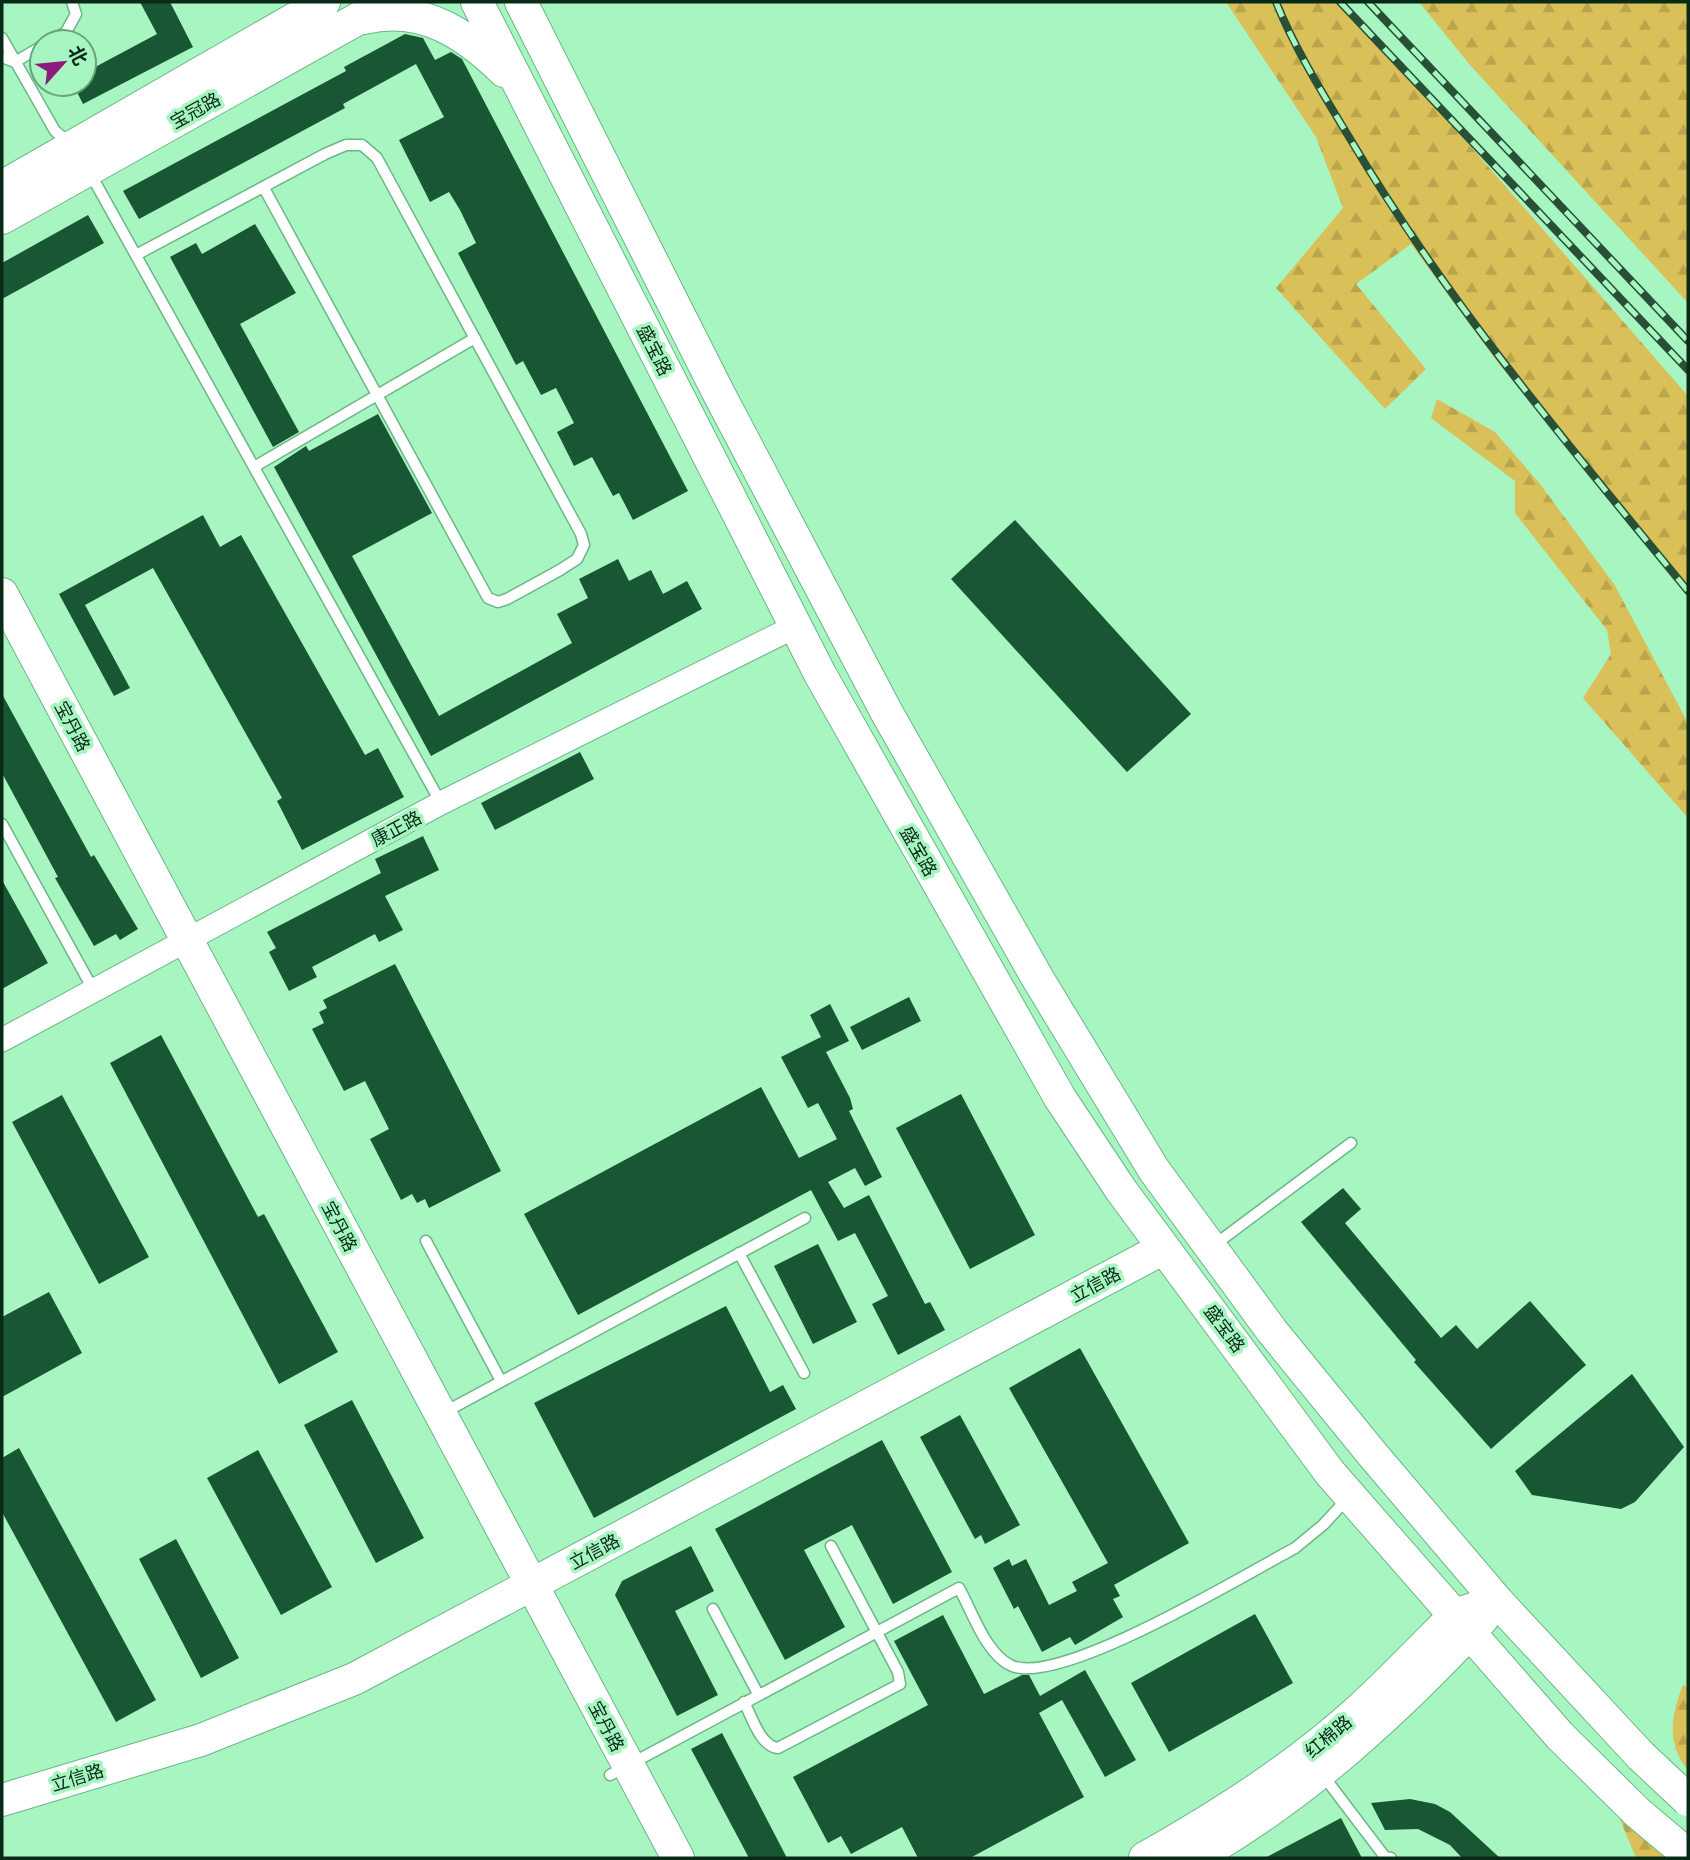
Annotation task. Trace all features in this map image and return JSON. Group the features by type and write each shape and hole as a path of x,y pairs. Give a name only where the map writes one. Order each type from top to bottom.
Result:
{"main road":[{"name":"宝冠路","path":"2,218 81,157 324,2"},
{"name":"宝冠路","path":"2,187 81,157 388,2"},
{"name":"盛宝路","path":"477,2 870,767 1060,1098 1121,1190 1350,1495 1463,1623"},
{"name":"盛宝路","path":"521,2 719,394 887,713 1045,991 1154,1170 1272,1331 1498,1602"},
{"path":"353,21 378,15 404,14 430,19 456,30 479,47 521,87"},
{"name":"宝丹路","path":"2,594 178,945 619,1770 678,1858"},
{"name":"宝丹路","path":"2,637 441,1414 523,1590"},
{"name":"立信路","path":"2,1800 201,1740 354,1679 1164,1248"},
{"path":"1498,1602 1642,1756 1688,1800"},
{"name":"红棉路","path":"1145,1858 1250,1795 1308,1753 1463,1623 1498,1602"},
{"path":"1463,1623 1560,1736 1612,1788 1688,1855"},
{"name":"红棉路","path":"1195,1858 1262,1816 1373,1728 1463,1623"},
{"name":"宝丹路","path":"619,1770 654,1858"}],"street":[{"name":"康正路","path":"2,1040 441,803 796,626"}],"lane":[{"path":"66,28 76,14 72,2"},
{"path":"2,38 55,131 81,157 441,803"},
{"path":"15,62 28,54"},
{"path":"2,57 15,62"},
{"path":"136,255 325,155 346,145 362,145 377,158 581,534 584,545 580,552 560,570 507,599 498,602 488,598 264,188"},
{"path":"254,467 475,338"},
{"path":"2,824 94,991"},
{"path":"1211,1247 1351,1143"},
{"path":"441,1414 806,1218"},
{"path":"426,1241 501,1381"},
{"path":"739,1253 804,1373"},
{"path":"619,1770 959,1588 996,1654 1013,1667 1045,1667 1098,1651 1295,1548 1323,1525 1350,1495"},
{"path":"744,1702 765,1741 771,1747 778,1748 898,1688 898,1672 831,1546"},
{"path":"713,1609 758,1694"},
{"path":"1320,1772 1385,1857 1391,1858"}],"green space":[{"path":"1226,2 1345,2 1688,396 1688,597 1496,360 1411,244 1356,284 1426,369 1385,409 1276,288 1343,208 1316,137"},
{"path":"1419,2 1688,2 1688,303 1470,65"},
{"path":"1437,399 1495,432 1540,484 1614,584 1688,723 1688,818 1583,698 1611,654 1607,630 1515,513 1515,481 1431,418"},
{"path":"1683,1685 1688,1687 1688,1770 1676,1750 1673,1729"},
{"path":"1619,1817 1667,1858 1636,1858"}],"building":[{"path":"140,2 170,2 193,47 98,96 98,66 157,34"},
{"path":"405,34 423,38 435,60 451,52 462,59 688,491 633,520 619,493 613,496 592,457 574,466 557,432 574,423 556,388 541,395 523,361 516,365 458,253 476,243 460,210 449,192 430,202 399,140 444,117 416,64 343,104 345,108 139,219 123,191 346,71 344,67"},
{"path":"80,98 95,98 83,104"},
{"path":"88,215 104,243 2,299 2,263"},
{"path":"255,224 296,293 240,324 299,432 273,447 170,257 196,243 202,254"},
{"path":"378,414 432,513 352,556 439,716 572,643 557,614 588,598 579,579 618,559 629,581 651,570 663,594 687,581 702,609 431,756 274,467 306,446 309,451"},
{"path":"203,515 220,547 241,535 365,755 378,748 404,797 302,850 277,801 282,798 153,568 85,605 130,688 114,696 59,594"},
{"path":"1015,520 1191,714 1127,772 951,579"},
{"path":"2,694 91,857 94,855 138,929 120,940 116,934 94,946 55,878 58,877 2,773"},
{"path":"580,752 594,779 495,830 481,803"},
{"path":"423,836 439,870 385,896 403,930 379,942 375,934 312,967 317,977 289,991 269,952 276,948 267,932 381,873 375,859"},
{"path":"2,880 48,963 2,989"},
{"path":"395,964 501,1171 429,1208 425,1199 417,1203 412,1194 401,1200 370,1139 389,1129 365,1081 344,1091 312,1029 324,1023 319,1012 327,1008 323,1000"},
{"path":"909,997 921,1021 862,1050 850,1027"},
{"path":"830,1004 849,1041 826,1052 850,1098 853,1109 849,1111 882,1177 865,1186 855,1168 828,1182 844,1208 869,1195 925,1304 930,1302 945,1330 898,1355 872,1304 888,1296 855,1233 838,1241 811,1190 578,1315 524,1214 761,1087 799,1158 837,1139 818,1103 808,1108 781,1057 821,1037 810,1015"},
{"path":"161,1035 258,1217 264,1214 338,1352 279,1384 110,1063"},
{"path":"961,1094 1035,1235 970,1269 896,1128"},
{"path":"62,1095 149,1257 99,1284 12,1122"},
{"path":"1343,1188 1361,1209 1345,1223 1441,1338 1456,1325 1477,1349 1530,1301 1586,1365 1491,1449 1414,1362 1416,1360 1301,1222"},
{"path":"818,1244 857,1322 813,1344 774,1266"},
{"path":"49,1292 82,1353 2,1397 2,1317"},
{"path":"726,1306 770,1392 783,1385 796,1409 594,1518 534,1403"},
{"path":"1080,1348 1189,1543 1114,1585 1120,1596 1113,1599 1123,1617 1075,1645 1070,1637 1042,1652 1018,1606 1014,1609 993,1568 1009,1559 1012,1566 1026,1559 1049,1605 1077,1591 1072,1582 1108,1563 1009,1388"},
{"path":"1632,1374 1684,1447 1635,1502 1621,1509 1532,1495 1515,1471"},
{"path":"352,1400 424,1538 376,1563 304,1425"},
{"path":"960,1415 1020,1525 985,1544 981,1535 975,1539 920,1437"},
{"path":"882,1440 952,1572 893,1604 852,1525 804,1550 845,1627 785,1660 715,1529"},
{"path":"19,1448 156,1700 116,1722 2,1512 2,1458"},
{"path":"258,1450 332,1587 281,1615 207,1478"},
{"path":"176,1539 239,1658 201,1678 139,1559"},
{"path":"691,1546 714,1591 675,1611 718,1695 677,1716 615,1595 622,1581"},
{"path":"1255,1614 1293,1683 1169,1752 1131,1683"},
{"path":"943,1615 984,1694 1022,1675 1029,1675 1040,1696 1085,1670 1136,1760 1105,1777 1062,1700 1039,1713 1084,1797 970,1858 918,1858 902,1827 851,1854 841,1836 828,1843 793,1777 928,1705 894,1641"},
{"path":"722,1733 787,1858 749,1858 691,1749"},
{"path":"1410,1799 1435,1804 1450,1812 1500,1858 1462,1858 1450,1845 1418,1829 1385,1830 1371,1803"},
{"path":"1341,1818 1362,1858 1265,1858"}],"railway":[{"path":"1276,2 1319,88 1426,256 1510,370 1688,591"},
{"path":"1340,2 1688,370"},
{"path":"1368,2 1688,341"}]}
